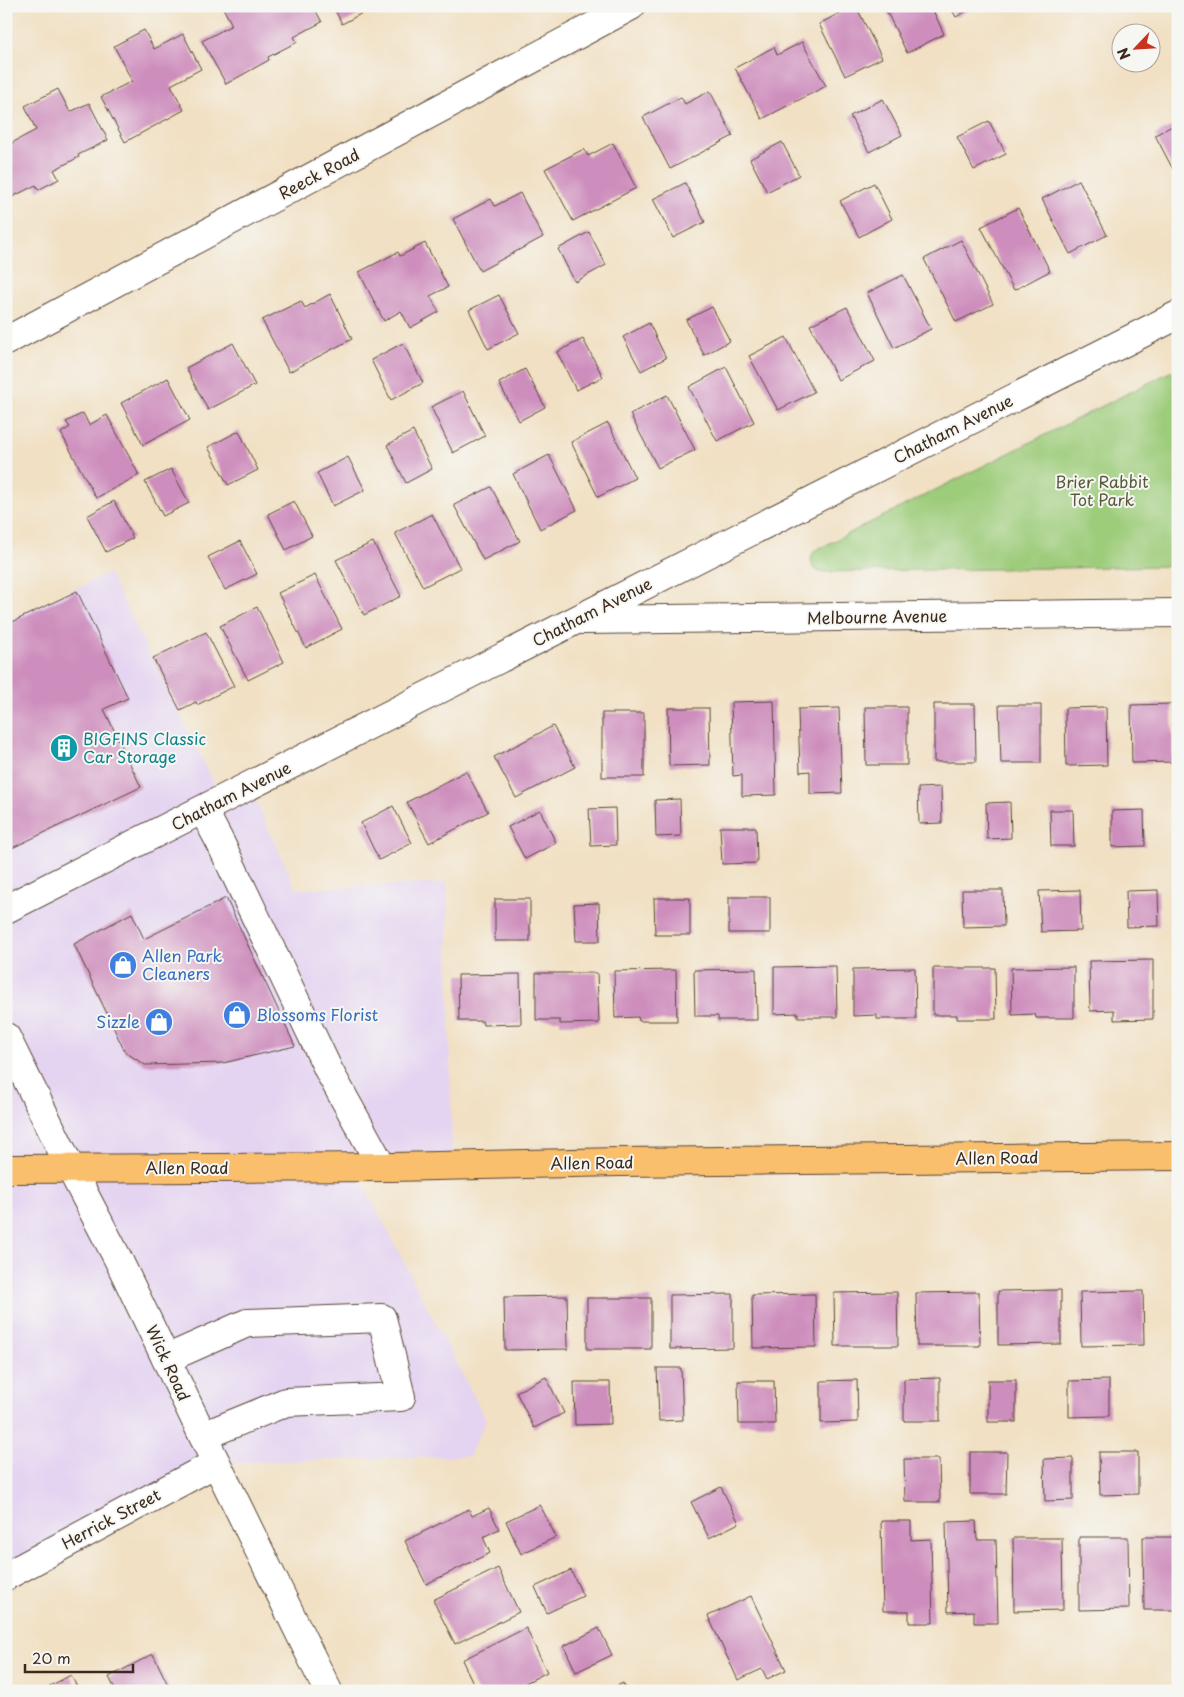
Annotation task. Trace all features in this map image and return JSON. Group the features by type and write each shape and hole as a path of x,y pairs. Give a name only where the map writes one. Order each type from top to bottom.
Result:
{"main road":[{"name":"Allen Road","path":"6,1169 382,1167 618,1162 1178,1156"}],"street":[{"name":"Reeck Road","path":"6,341 631,6"},
{"name":"Chatham Avenue","path":"6,909 1178,315"},
{"name":"Melbourne Avenue","path":"576,620 1178,613"},
{"path":"203,810 330,1071 382,1167"},
{"name":"Wick Road","path":"6,1037 118,1259 202,1436 328,1691"},
{"path":"166,1359 247,1322 382,1318 401,1397 286,1402 202,1436"},
{"name":"Herrick Street","path":"6,1576 216,1463"}],"shaded area":[{"path":"109,573 222,799 249,786 296,889 447,883 452,1166 355,1168 486,1420 469,1456 216,1463 6,1576 6,622"}],"green space":[{"name":"Brier Rabbit Tot Park","path":"1178,368 1178,566 819,572 813,568 811,559 814,551"}],"building":[{"path":"222,6 313,6 322,22 294,37 297,42 268,57 269,60 226,84 202,41 232,25"},
{"path":"333,6 375,6 342,24"},
{"path":"856,6 882,58 845,76 819,24"},
{"path":"884,6 931,6 944,34 907,53"},
{"path":"950,6 976,6 956,17"},
{"path":"144,30 154,49 183,34 201,69 171,85 184,110 125,142 101,97 132,81 114,46"},
{"path":"802,42 826,86 762,119 735,68 774,47 777,55"},
{"path":"58,89 70,112 89,103 108,140 54,170 59,179 38,190 36,185 6,200 6,146 36,130 25,106"},
{"path":"710,91 733,136 670,169 643,117 681,97 685,104"},
{"path":"883,99 902,135 869,152 850,116"},
{"path":"989,121 1006,154 974,170 957,137"},
{"path":"1178,123 1178,179 1155,135"},
{"path":"782,142 799,175 767,192 750,159"},
{"path":"613,143 636,188 573,221 545,169 584,149 588,156"},
{"path":"1079,180 1107,235 1070,254 1042,199"},
{"path":"685,183 705,222 673,238 653,199"},
{"path":"874,183 892,219 859,237 840,201"},
{"path":"520,193 543,237 480,271 453,219 491,199 495,206"},
{"path":"1018,208 1050,271 1014,290 981,227"},
{"path":"589,232 606,265 575,282 558,249"},
{"path":"961,240 993,304 956,322 924,259"},
{"path":"425,243 448,287 430,296 439,312 410,328 401,311 384,321 359,272 398,252 400,256"},
{"path":"903,275 931,329 894,348 867,293"},
{"path":"330,294 352,339 289,372 262,320 301,301 305,308"},
{"path":"499,295 519,333 488,349 469,310"},
{"path":"712,307 730,341 704,355 686,320"},
{"path":"847,307 875,361 838,380 810,325"},
{"path":"649,323 666,358 641,371 623,337"},
{"path":"786,337 814,392 778,410 749,356"},
{"path":"583,339 603,377 576,390 557,352"},
{"path":"233,343 255,385 208,410 186,368"},
{"path":"403,343 423,383 391,400 371,360"},
{"path":"726,367 754,422 717,441 689,387"},
{"path":"525,369 545,407 519,421 499,383"},
{"path":"168,378 190,420 143,445 121,403"},
{"path":"463,391 485,436 453,453 431,407"},
{"path":"667,395 695,450 658,468 630,414"},
{"path":"83,413 89,425 107,415 139,475 96,498 61,433 70,427 66,422"},
{"path":"608,423 635,478 598,497 571,442"},
{"path":"239,431 258,470 228,485 208,447"},
{"path":"413,431 432,469 406,483 387,445"},
{"path":"549,455 577,510 540,529 513,474"},
{"path":"348,457 365,490 333,506 317,473"},
{"path":"171,469 189,503 163,516 145,482"},
{"path":"491,487 520,541 483,560 454,505"},
{"path":"114,501 133,538 106,552 87,516"},
{"path":"294,501 312,536 286,550 268,514"},
{"path":"432,514 460,568 423,587 395,533"},
{"path":"240,541 257,574 225,590 208,557"},
{"path":"373,542 401,596 364,615 336,560"},
{"path":"315,575 342,629 306,648 278,593"},
{"name":"BIGFINS Classic Car Storage","path":"77,591 128,698 104,709 141,787 12,848 6,836 6,625"},
{"path":"257,607 284,662 248,680 220,626"},
{"path":"206,632 234,686 197,705 196,702 180,710 153,658"},
{"path":"774,701 776,795 742,796 742,775 733,776 731,702"},
{"path":"934,704 975,704 976,762 934,762"},
{"path":"1172,704 1173,762 1132,763 1131,705"},
{"path":"999,705 1041,705 1041,763 1001,763"},
{"path":"865,707 907,707 907,765 866,765"},
{"path":"1106,707 1107,765 1066,766 1065,708"},
{"path":"668,708 709,708 710,765 669,766"},
{"path":"839,708 842,793 810,794 810,771 800,772 798,709"},
{"path":"602,713 644,713 644,777 602,777"},
{"path":"553,726 575,767 516,798 494,757"},
{"path":"466,771 488,812 429,843 407,802"},
{"path":"941,787 942,823 919,824 918,788"},
{"path":"680,799 681,836 656,837 655,800"},
{"path":"1010,802 1011,838 987,839 986,803"},
{"path":"393,806 412,843 379,860 361,823"},
{"path":"615,808 616,845 591,846 589,809"},
{"path":"540,810 556,843 525,859 508,827"},
{"path":"1050,810 1073,810 1074,846 1051,846"},
{"path":"1144,810 1145,846 1112,847 1112,811"},
{"path":"720,827 756,827 757,863 722,864"},
{"path":"962,890 1003,890 1004,926 963,927"},
{"path":"1080,890 1081,931 1041,932 1039,891"},
{"path":"1158,890 1159,926 1127,927 1126,891"},
{"path":"729,897 770,897 770,933 729,933"},
{"path":"226,898 295,1046 223,1063 145,1065 125,1052 74,944 132,913 144,939"},
{"path":"654,898 690,898 690,935 655,935"},
{"path":"495,899 530,899 530,941 495,941"},
{"path":"599,903 600,941 576,941 574,904"},
{"path":"1153,960 1153,1019 1114,1020 1114,1010 1090,1011 1089,961"},
{"path":"836,966 837,1017 798,1017 798,1013 774,1014 774,967"},
{"path":"1074,967 1074,1018 1036,1018 1035,1014 1012,1015 1011,968"},
{"path":"915,968 916,1019 877,1019 877,1015 853,1016 853,969"},
{"path":"933,968 995,968 996,1019 957,1019 957,1015 933,1015"},
{"path":"756,969 757,1020 718,1020 718,1016 695,1016 694,970"},
{"path":"676,970 677,1021 639,1021 638,1017 615,1018 614,971"},
{"path":"536,973 597,973 599,1023 560,1024 560,1020 536,1020"},
{"path":"520,974 521,1024 483,1025 482,1021 459,1021 458,975"},
{"path":"1061,1290 1061,1344 998,1345 998,1291"},
{"path":"1143,1291 1144,1345 1081,1346 1080,1292"},
{"path":"897,1292 898,1346 835,1346 834,1293"},
{"path":"979,1292 980,1346 917,1346 916,1293"},
{"path":"733,1294 733,1348 670,1349 670,1295"},
{"path":"815,1294 816,1347 753,1348 752,1295"},
{"path":"567,1296 568,1349 505,1350 504,1297"},
{"path":"587,1298 651,1298 651,1349 587,1349"},
{"path":"657,1368 681,1368 683,1420 659,1421"},
{"path":"546,1377 564,1413 534,1428 516,1392"},
{"path":"940,1378 940,1421 904,1421 904,1379"},
{"path":"857,1380 858,1422 821,1423 821,1381"},
{"path":"988,1380 1016,1380 1016,1422 988,1422"},
{"path":"1109,1380 1109,1416 1069,1417 1069,1381"},
{"path":"738,1381 774,1381 775,1424 739,1424"},
{"path":"574,1382 610,1382 611,1424 575,1425"},
{"path":"970,1452 1007,1452 1006,1494 970,1494"},
{"path":"1099,1452 1138,1452 1138,1494 1100,1495"},
{"path":"1073,1458 1073,1500 1045,1501 1044,1459"},
{"path":"904,1459 939,1459 940,1502 905,1502"},
{"path":"721,1487 739,1523 709,1538 691,1502"},
{"path":"540,1505 556,1537 521,1554 506,1521"},
{"path":"489,1508 499,1529 483,1537 490,1553 426,1584 405,1541 469,1509 472,1516"},
{"path":"881,1521 911,1521 911,1540 931,1539 933,1623 909,1623 909,1611 883,1611"},
{"path":"976,1521 977,1540 996,1540 998,1623 974,1623 974,1611 948,1612 946,1522"},
{"path":"1079,1537 1128,1537 1129,1609 1079,1610"},
{"path":"1143,1537 1178,1537 1178,1610 1144,1610"},
{"path":"1013,1538 1062,1538 1063,1610 1014,1611"},
{"path":"498,1568 519,1612 455,1644 433,1600"},
{"path":"571,1570 583,1596 547,1613 535,1587"},
{"path":"751,1596 786,1670 767,1679 762,1669 738,1680 708,1616"},
{"path":"526,1628 547,1672 510,1691 477,1691 462,1660"},
{"path":"599,1628 612,1655 576,1672 564,1646"},
{"path":"153,1654 171,1691 116,1691 109,1677"},
{"path":"71,1675 79,1691 40,1691"},
{"path":"623,1683 627,1691 607,1691"}],"place":[{"name":"BIGFINS Classic Car Storage","path":"64,748"},
{"name":"Allen Park Cleaners","path":"123,965"},
{"name":"Blossoms Florist","path":"237,1015"},
{"name":"Sizzle","path":"159,1022"}]}
